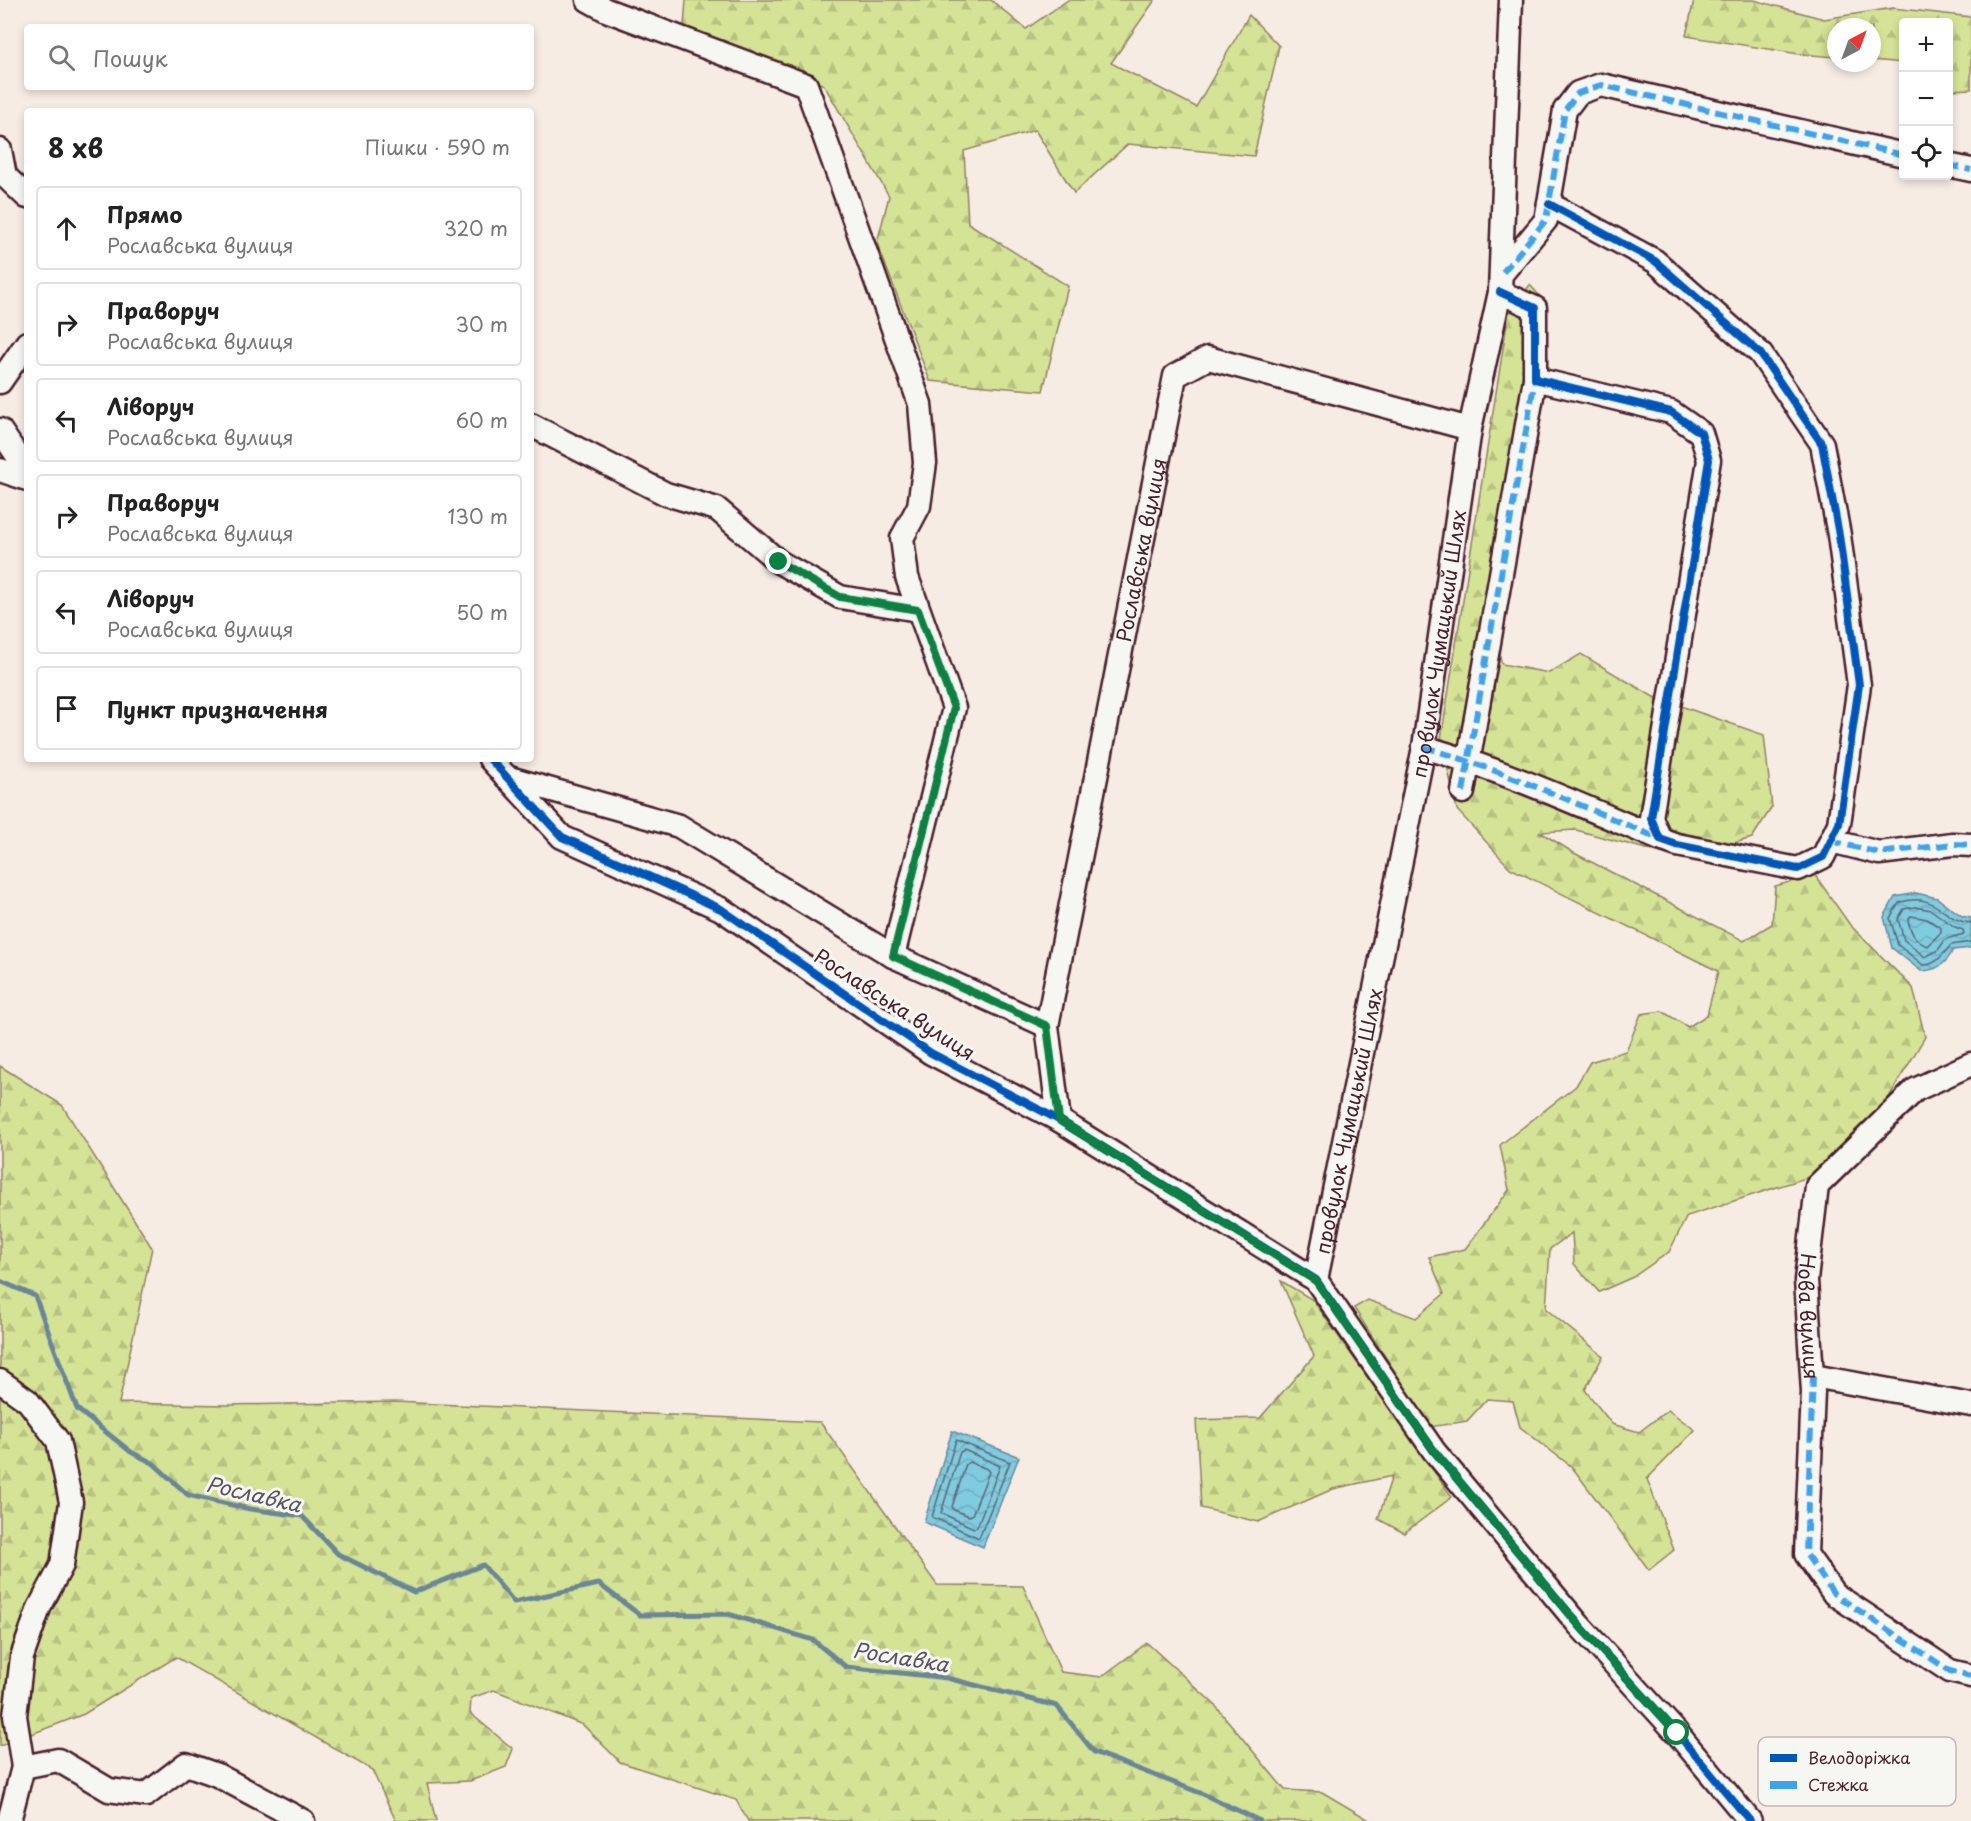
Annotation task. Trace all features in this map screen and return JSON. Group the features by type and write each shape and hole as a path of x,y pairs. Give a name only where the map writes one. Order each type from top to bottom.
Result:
{"street":[{"name":"Рославська вулиця","path":"588,0 606,10 806,85 920,404 925,463 919,506 902,538 907,577 954,708 893,956"},
{"name":"провулок Чумацький Шлях","path":"1316,1281 1424,747 1470,429 1502,282 1511,0"},
{"path":"1463,792 1535,379 1535,308 1502,282 1546,220 1565,110 1578,93 1601,85 1899,153"},
{"path":"0,150 5,176 24,194"},
{"path":"1953,166 1971,170"},
{"path":"1424,747 1469,760 1677,845 1798,869 1823,857 1839,824 1859,685 1839,535 1822,444 1760,352 1655,261 1549,204"},
{"path":"0,382 24,347"},
{"name":"Рославська вулиця","path":"1059,1120 1047,1026 1175,376 1208,358 1470,429"},
{"path":"1535,379 1671,412 1701,433 1709,460 1651,818 1660,839"},
{"path":"534,427 666,494 717,509 779,562 840,597 918,610"},
{"path":"0,430 24,466"},
{"path":"0,470 24,477"},
{"name":"Рославська вулиця","path":"493,762 562,837 721,909 931,1053 1059,1120 1316,1281 1434,1451 1579,1625 1677,1733 1750,1821"},
{"name":"Рославська вулиця","path":"506,776 679,826 893,956 1047,1026"},
{"path":"1831,841 1879,853 1953,844 1971,845"},
{"name":"Нова вулиця","path":"1971,1064 1915,1090 1817,1186 1806,1280 1813,1376 1971,1405"},
{"path":"1813,1376 1806,1554 1834,1594 1950,1671 1971,1676"},
{"path":"0,1381 28,1401 58,1441 71,1502 62,1565 39,1608 22,1657 15,1716 23,1767 9,1821"},
{"path":"23,1767 58,1760 109,1790 146,1795 186,1764 216,1775 303,1821"}],"green space":[{"path":"686,0 991,0 1026,29 1068,0 1155,0 1111,63 1196,107 1249,15 1279,46 1254,156 1128,144 1074,193 1035,130 964,151 968,223 1068,286 1043,391 930,381 877,243 889,196 824,85 684,26"},
{"path":"1694,0 1754,0 1827,19 1827,56 1799,54 1686,36"},
{"path":"1893,8 1971,17 1971,89 1953,90 1953,18 1899,18 1899,63 1881,61 1881,18 1830,18"},
{"path":"1530,285 1546,303 1485,607 1502,664 1549,673 1581,654 1652,696 1764,735 1772,807 1752,838 1679,858 1576,830 1540,832 1574,853 1744,941 1772,924 1775,886 1815,875 1850,925 1913,988 1925,1037 1849,1164 1687,1216 1669,1252 1633,1277 1599,1292 1574,1264 1572,1233 1550,1249 1546,1309 1603,1356 1585,1390 1612,1424 1639,1432 1668,1410 1695,1430 1647,1479 1674,1550 1649,1570 1572,1467 1520,1427 1513,1401 1487,1399 1467,1421 1430,1427 1354,1308 1368,1300 1416,1318 1444,1294 1429,1257 1465,1249 1509,1190 1500,1145 1576,1086 1590,1062 1626,1051 1641,1014 1662,1011 1688,1027 1707,1015 1718,971 1510,868 1457,810 1441,739 1509,311"},
{"path":"0,1066 62,1105 152,1248 119,1403 226,1405 395,1402 820,1422 937,1585 1023,1586 1061,1672 1101,1677 1147,1643 1214,1704 1285,1790 1322,1792 1371,1821 748,1821 736,1800 620,1762 583,1725 494,1690 471,1698 470,1713 513,1749 506,1767 470,1781 427,1783 436,1821 396,1821 372,1770 176,1657 84,1714 0,1746"},
{"path":"1281,1281 1313,1300 1452,1497 1404,1533 1378,1519 1392,1476 1333,1489 1258,1522 1201,1508 1196,1420 1260,1418 1314,1356"}],"water":[{"path":"1916,893 1937,898 1962,916 1971,918 1971,948 1953,950 1948,959 1926,971 1921,971 1892,948 1884,917 1895,897"},
{"path":"952,1431 1019,1457 983,1547 924,1522"}],"waterway":[{"name":"Рославка","path":"0,1281 35,1296 77,1409 131,1452 153,1463 188,1495 250,1509 302,1516 338,1554 414,1592 483,1565 514,1602 599,1584 640,1615 728,1614 813,1640 846,1667 947,1678 1057,1706 1094,1752 1203,1794 1260,1821"}],"marked path":[{"path":"1503,272 1546,220 1565,110 1578,93 1601,85 1899,154"},
{"path":"1953,166 1971,170"},
{"path":"1463,792 1535,379"},
{"path":"1424,747 1514,778 1660,839"},
{"path":"1831,841 1879,853 1953,844 1971,845"},
{"path":"1813,1376 1806,1554 1834,1594 1950,1671 1971,1676"}],"cycle path":[{"path":"1500,292 1535,308 1535,379 1671,412 1701,433 1709,460 1651,818 1660,839 1677,845 1798,869 1823,857 1839,824 1859,685 1839,535 1822,444 1760,353 1655,261 1549,204"},
{"path":"493,762 562,837 721,909 931,1053 1059,1120 1316,1280 1434,1451 1579,1625 1677,1733 1750,1821"}],"route":[{"path":"779,562 840,597 918,610 954,708 893,956 1047,1026 1059,1120 1316,1281 1434,1451 1579,1625 1677,1733"}]}
